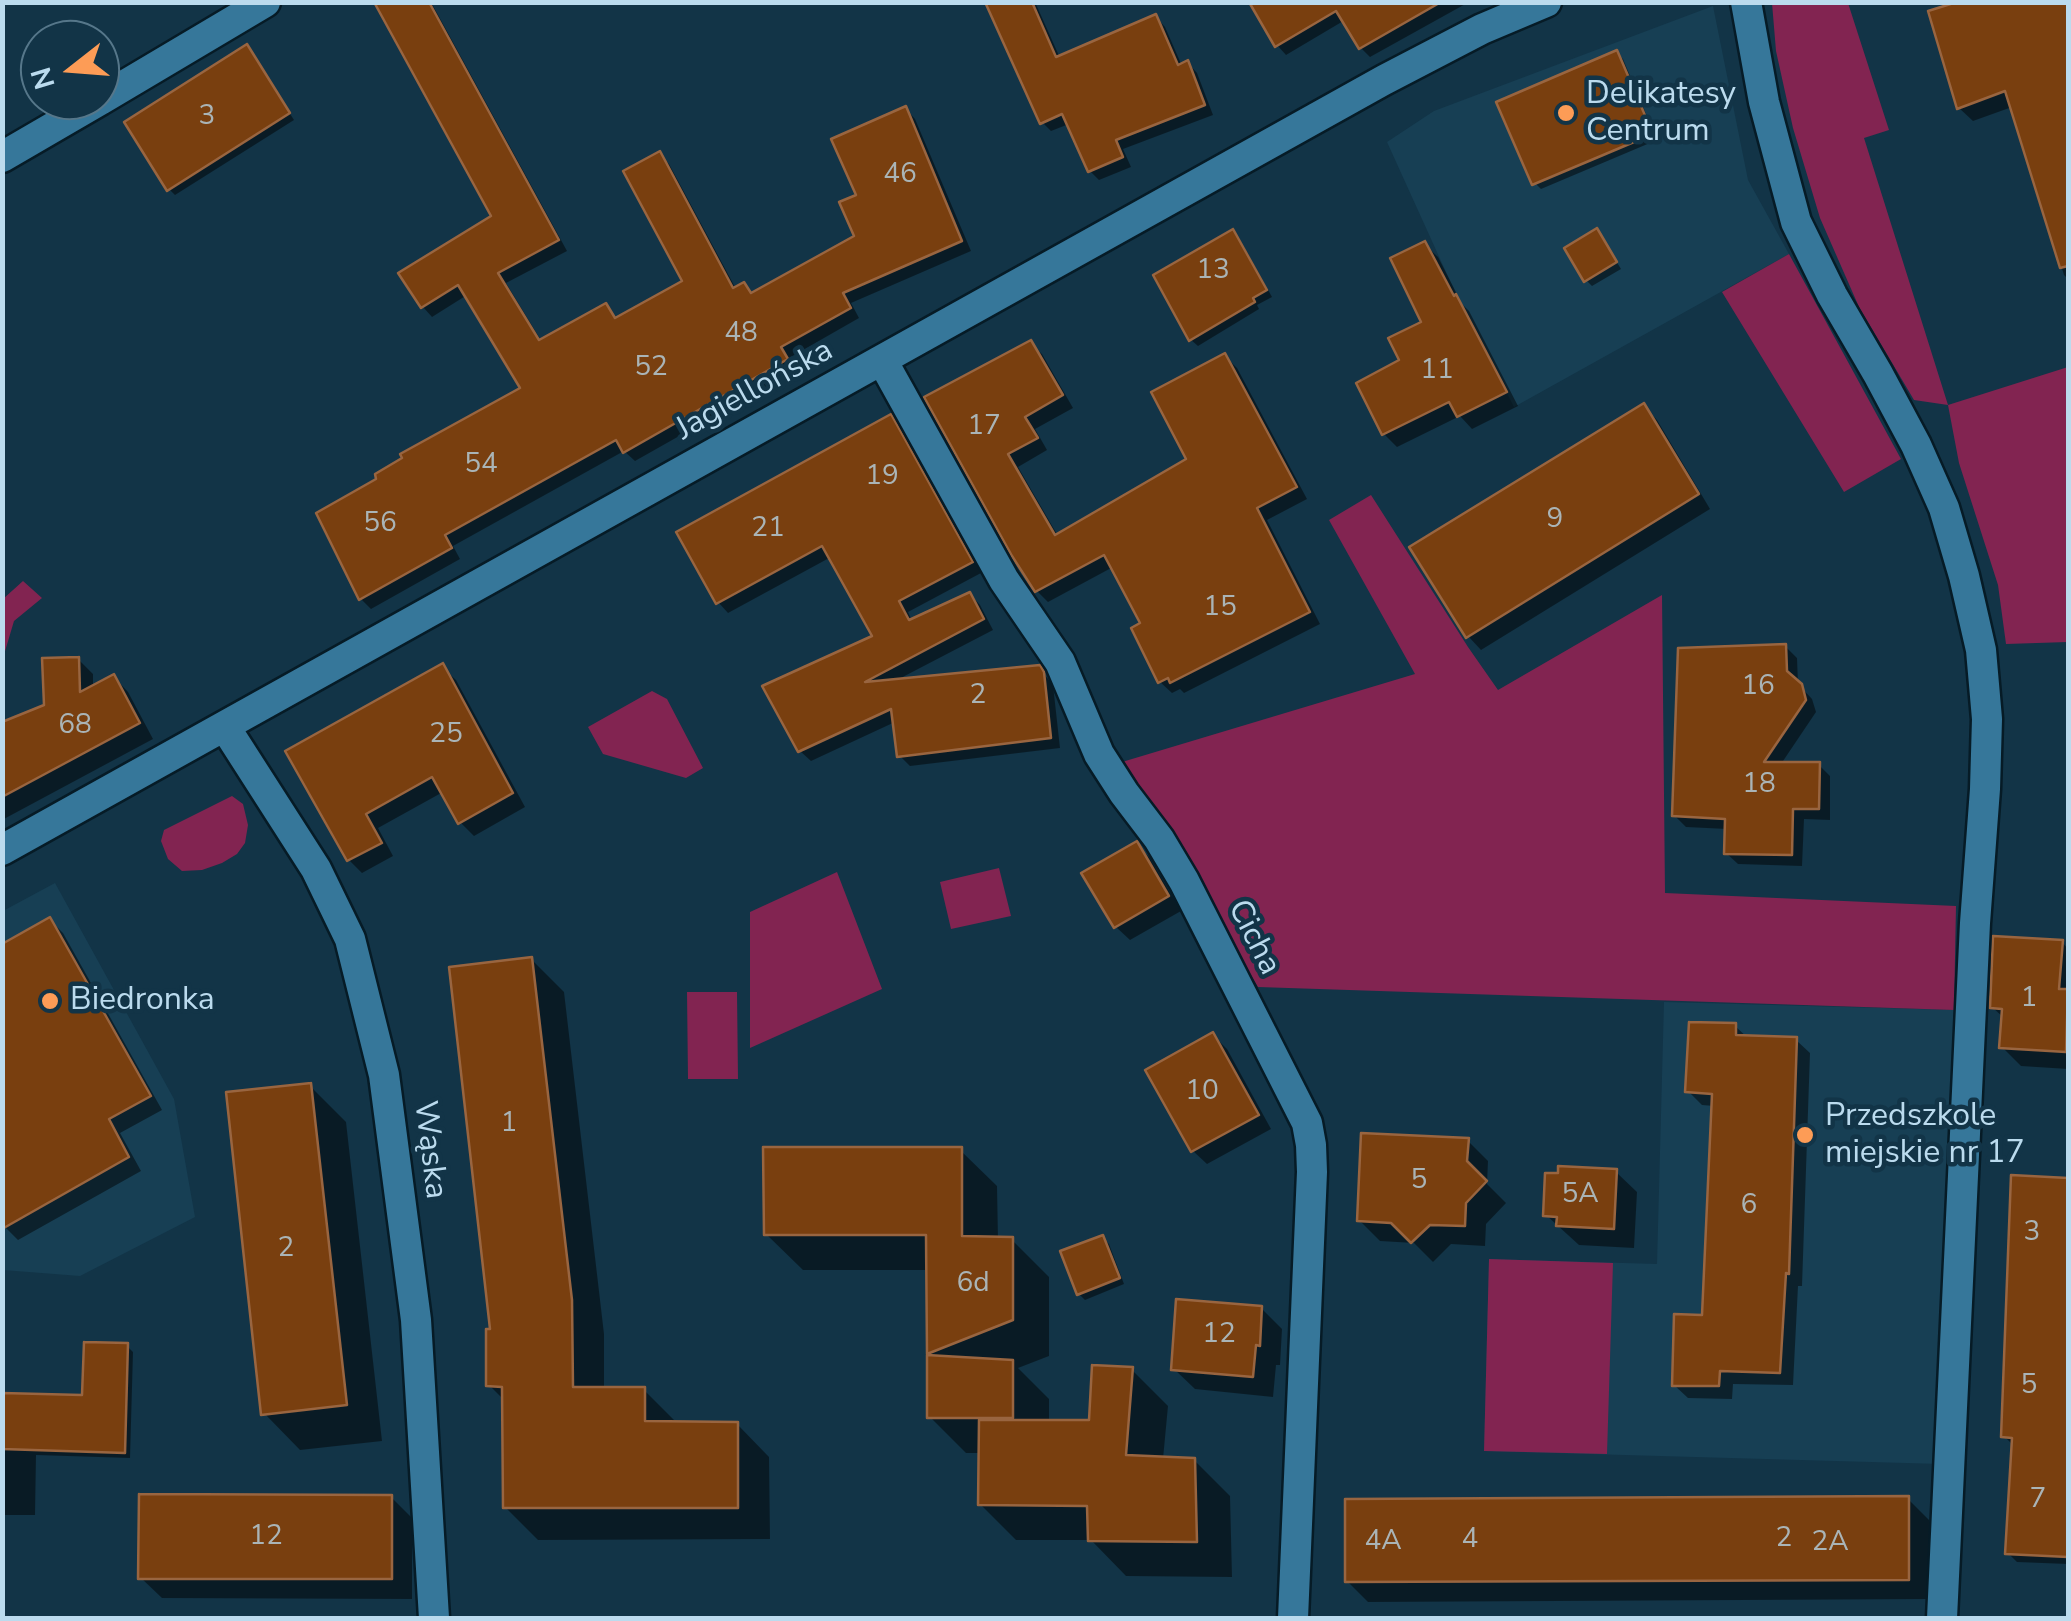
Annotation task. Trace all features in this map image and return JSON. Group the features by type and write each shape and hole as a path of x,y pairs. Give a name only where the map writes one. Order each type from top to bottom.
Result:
{"street":[{"path":"120,88 265,2"},
{"path":"1746,2 1764,102 1796,222 1916,445 1944,508 1981,650 1987,719 1985,789 1975,922 1942,1618"},
{"name":"Jagiellońska","path":"2,850 1384,80 1534,5"},
{"path":"2,157 66,120"},
{"name":"Cicha","path":"882,360 1004,580 1060,662 1106,765 1178,870 1307,1123 1312,1172 1294,1618"},
{"name":"Wąska","path":"225,727 316,869 350,939 384,1075 416,1320 434,1618"}],"shaded area":[{"path":"1772,3 1848,3 1889,130 1864,138 1948,405 1914,400 1859,307 1820,218 1793,128 1776,51"},
{"path":"1713,6 1748,180 1789,254 1514,407 1456,294 1387,142 1434,111"},
{"path":"1789,254 1901,459 1844,492 1722,292"},
{"path":"2068,367 2068,642 2006,644 1998,585 1959,463 1948,405"},
{"path":"1371,495 1498,690 1662,595 1665,893 1956,906 1954,1010 1258,987 1122,762 1415,674 1329,520"},
{"path":"23,581 42,598 14,621 3,658 3,599"},
{"path":"652,691 667,699 703,768 686,778 603,754 588,727"},
{"path":"232,796 243,804 248,825 245,843 237,854 222,863 182,871 168,859 161,841 164,830"},
{"path":"999,868 1011,916 951,929 940,882"},
{"path":"837,872 882,989 750,1048 750,912"},
{"path":"55,883 174,1099 195,1217 80,1276 3,1270 3,911"},
{"path":"687,992 737,992 738,1079 688,1079"},
{"name":"Przedszkole miejskie nr 17","path":"1664,1002 1954,1010 1941,1464 1484,1451 1489,1259 1657,1264"},
{"path":"1489,1259 1613,1263 1607,1454 1484,1451"}],"building":[{"path":"374,2 429,2 559,240 498,273 539,340 606,303 615,318 682,281 623,171 660,151 733,288 744,282 751,293 854,236 839,202 856,195 831,139 906,106 962,241 843,293 851,308 781,347 788,359 623,453 616,440 445,535 452,548 359,600 316,513 376,479 375,474 402,458 400,454 520,388 458,285 421,308 398,273 491,216"},
{"path":"985,2 1032,2 1056,57 1156,14 1178,65 1188,60 1205,105 1116,140 1123,157 1088,172 1062,114 1040,124"},
{"path":"1249,2 1441,2 1359,49 1336,11 1275,47"},
{"path":"1957,2 2068,2 2068,266 2060,268 2005,91 1957,109 1928,11"},
{"path":"247,44 290,113 167,191 124,122"},
{"path":"1617,50 1653,134 1532,185 1496,102"},
{"path":"1597,228 1617,262 1584,282 1564,248"},
{"path":"1233,229 1267,290 1253,298 1255,302 1189,341 1153,275"},
{"path":"1425,241 1507,392 1457,417 1449,402 1382,435 1356,383 1399,360 1388,338 1421,322 1390,258"},
{"path":"1031,340 1063,395 1025,417 1038,438 1008,454 1055,535 1186,459 1151,392 1225,353 1297,487 1257,508 1310,612 1170,683 1168,678 1158,683 1131,628 1140,623 1104,555 1035,592 924,397"},
{"path":"1644,403 1699,494 1466,638 1409,547"},
{"path":"891,414 973,562 899,601 909,620 970,592 984,619 865,682 1040,665 1051,738 897,757 891,709 798,752 762,686 872,636 822,546 716,604 676,532"},
{"path":"1786,644 1787,671 1802,684 1806,700 1764,762 1820,762 1819,809 1793,809 1792,855 1724,854 1725,819 1672,816 1678,648"},
{"path":"79,657 80,692 114,674 140,723 2,797 2,722 44,705 42,658"},
{"path":"443,663 513,793 458,824 432,777 366,814 382,843 347,861 285,751"},
{"path":"1137,841 1169,896 1114,928 1081,873"},
{"path":"50,917 151,1096 109,1119 129,1157 2,1229 2,944"},
{"path":"1993,936 2063,940 2059,989 2068,989 2066,1052 1999,1048 2002,1009 1990,1008"},
{"path":"532,957 572,1300 573,1387 645,1387 645,1421 738,1422 738,1508 503,1508 502,1387 486,1386 486,1329 490,1329 449,967"},
{"path":"1689,1022 1736,1023 1736,1035 1797,1037 1789,1274 1786,1273 1780,1373 1720,1371 1719,1386 1672,1386 1674,1314 1702,1315 1712,1094 1685,1092"},
{"path":"1213,1032 1259,1115 1191,1152 1145,1070"},
{"path":"311,1083 347,1405 261,1415 226,1092"},
{"path":"1361,1133 1469,1138 1467,1161 1487,1181 1466,1203 1465,1226 1430,1225 1411,1243 1391,1223 1357,1221"},
{"path":"763,1147 962,1147 962,1236 1013,1237 1013,1320 927,1354 926,1235 764,1235"},
{"path":"1558,1166 1617,1169 1614,1229 1556,1226 1557,1217 1543,1216 1545,1173 1558,1173"},
{"path":"2011,1175 2068,1178 2068,1557 2005,1554 2012,1438 2001,1437"},
{"path":"1103,1235 1120,1278 1077,1295 1060,1251"},
{"path":"1176,1299 1262,1306 1260,1346 1256,1345 1253,1377 1171,1370"},
{"path":"84,1342 128,1343 125,1453 2,1449 2,1393 82,1395"},
{"path":"927,1355 1013,1360 1013,1418 927,1418"},
{"path":"1092,1365 1133,1367 1126,1455 1195,1458 1197,1542 1088,1541 1087,1506 978,1505 979,1420 1089,1420"},
{"path":"139,1494 392,1495 392,1579 138,1579"},
{"path":"1909,1496 1909,1580 1345,1582 1345,1499"}],"place":[{"name":"Delikatesy Centrum","path":"1566,113"},
{"name":"Biedronka","path":"50,1001"},
{"name":"Przedszkole miejskie nr 17","path":"1805,1135"}]}
